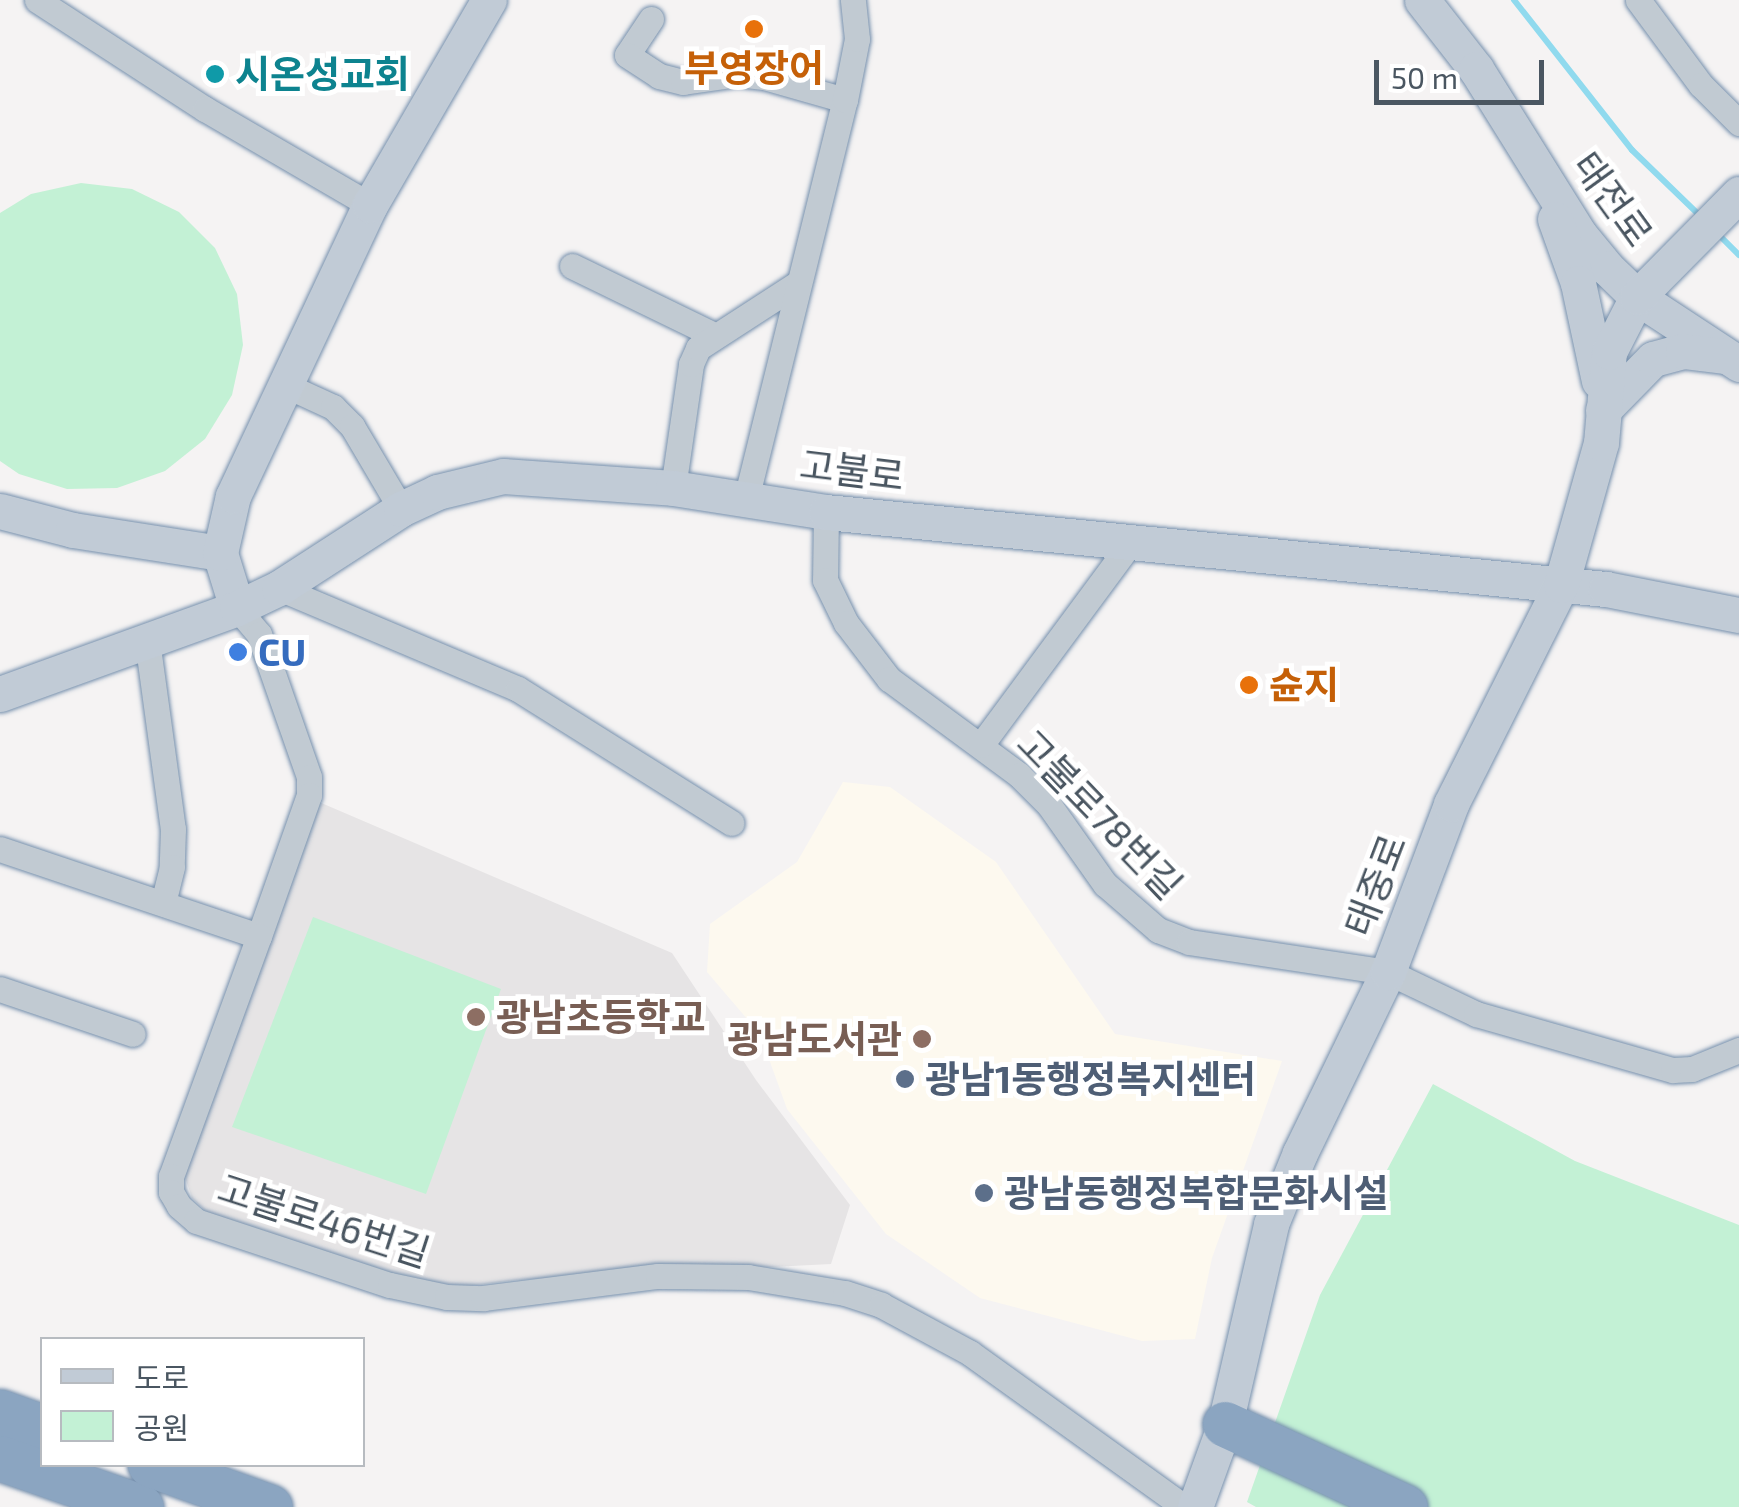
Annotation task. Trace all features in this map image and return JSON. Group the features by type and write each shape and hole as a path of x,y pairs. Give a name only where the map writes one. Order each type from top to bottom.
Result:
{"highway":[{"path":"0,1412 40,1425"},
{"path":"1226,1424 1404,1507"},
{"path":"0,1458 141,1507"},
{"path":"158,1467 270,1507"}],"street":[{"path":"37,0 205,108 370,205"},
{"path":"237,608 220,553 233,496 370,205 489,0"},
{"path":"746,499 845,100 857,39 853,0"},
{"name":"태전로","path":"1422,0 1476,69 1579,234 1637,297 1734,360"},
{"path":"1638,0 1701,85 1739,123"},
{"path":"651,19 628,56 659,76 683,82 738,74 845,100"},
{"path":"1536,166 1578,282 1595,352 1603,410"},
{"name":"태중로","path":"1195,1507 1226,1424 1271,1224 1300,1152 1388,972 1451,804 1561,585 1591,489 1609,352 1637,297 1739,194"},
{"path":"572,266 714,335"},
{"path":"673,488 691,364 698,348 798,283"},
{"path":"1603,410 1653,358 1683,351 1734,360"},
{"path":"285,385 332,407 352,426 401,509"},
{"name":"고불로","path":"0,694 237,608 279,588 401,509 454,486 503,476 673,488 826,512 1606,589 1739,615"},
{"path":"0,511 73,530 220,553"},
{"name":"고불로78번길","path":"826,512 825,580 846,623 889,679 981,745 1049,805 1105,884 1133,913 1158,930 1188,942 1388,972 1476,1014 1673,1070 1692,1069 1739,1050"},
{"path":"981,745 1132,541"},
{"path":"279,588 518,690 732,823"},
{"name":"고불로46번길","path":"237,608 259,634 309,777 309,795 171,1176 171,1192 179,1206 196,1221 390,1286 447,1297 483,1298 658,1276 748,1277 845,1294 881,1305 985,1362 1184,1507"},
{"path":"147,640 173,829 172,867 162,902"},
{"path":"0,850 259,936"},
{"path":"0,990 133,1034"}],"shaded area":[{"path":"843,782 890,787 996,862 1115,1034 1282,1061 1212,1258 1195,1339 1142,1341 980,1298 886,1234 787,1109 760,1034 707,972 710,924 797,862"},
{"name":"광남초등학교","path":"319,802 672,953 756,1080 850,1205 831,1264 515,1280 468,1286 411,1281 210,1215 192,1198 182,1168"}],"green space":[{"path":"81,183 132,189 179,212 215,248 237,294 243,345 232,395 205,439 165,471 117,488 67,489 19,474 0,461 0,213 31,194"},
{"path":"313,917 501,989 426,1194 232,1127"},
{"path":"1433,1084 1575,1161 1739,1225 1739,1507 1256,1507 1247,1502 1320,1295"}],"waterway":[{"path":"1514,0 1632,150 1699,215"},
{"path":"1715,231 1739,255"}],"place":[{"name":"부영장어","path":"754,29"},
{"name":"시온성교회","path":"215,74"},
{"name":"CU","path":"238,652"},
{"name":"슌지","path":"1249,685"},
{"name":"광남초등학교","path":"476,1017"},
{"name":"광남도서관","path":"922,1039"},
{"name":"광남1동행정복지센터","path":"905,1079"},
{"name":"광남동행정복합문화시설","path":"984,1193"}]}
